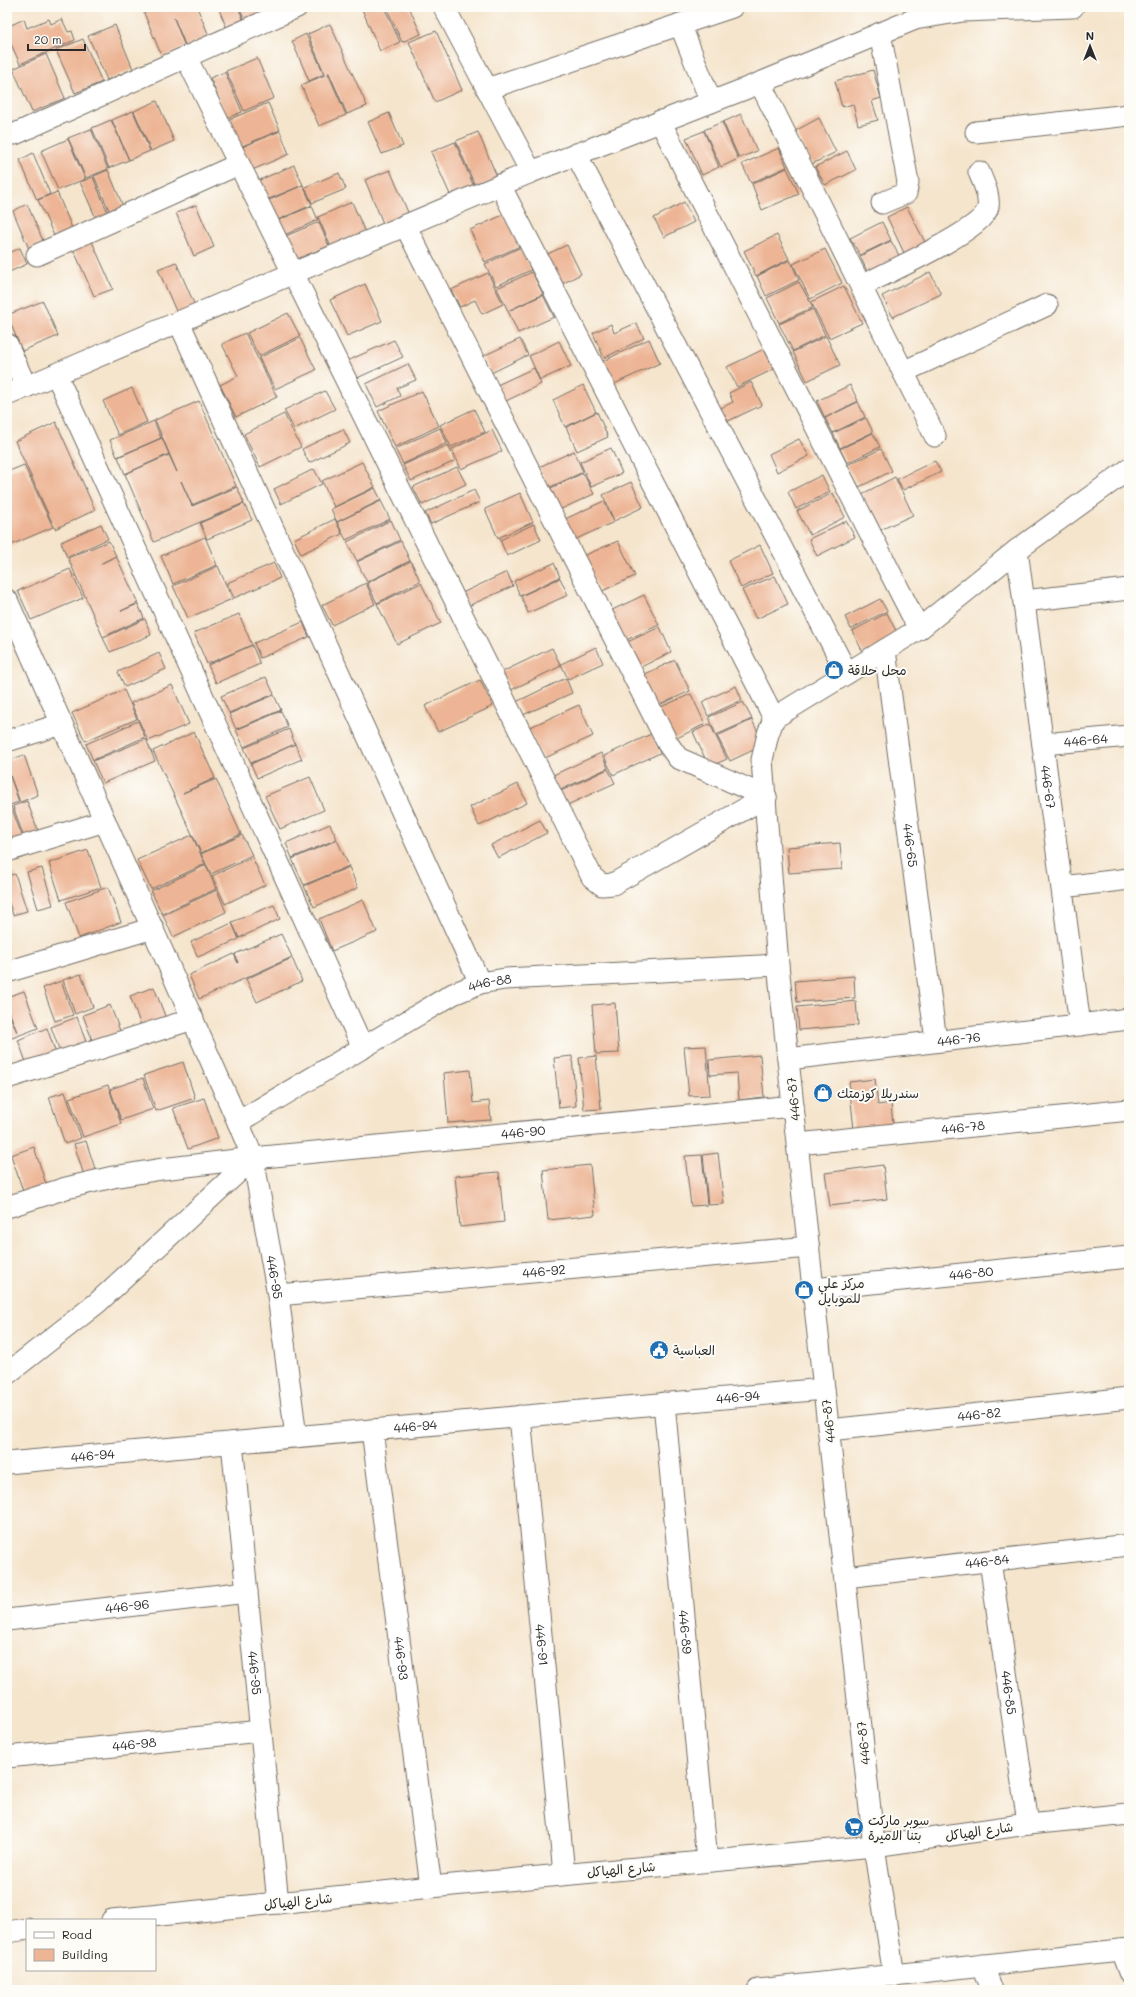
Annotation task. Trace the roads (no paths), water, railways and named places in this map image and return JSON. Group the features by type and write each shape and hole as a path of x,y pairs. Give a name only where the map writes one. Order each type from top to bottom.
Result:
{"street":[{"path":"15,134 297,7"},
{"path":"444,7 531,172"},
{"path":"487,89 732,7"},
{"path":"7,344 16,391 531,172 760,83 880,33 914,13 1073,7"},
{"path":"680,24 711,102"},
{"path":"880,33 908,182 906,193 882,203"},
{"path":"186,57 592,878 602,885 613,884 766,797"},
{"path":"760,83 935,436"},
{"path":"976,132 1129,115"},
{"path":"660,121 919,629"},
{"path":"576,154 847,673"},
{"path":"37,255 239,164"},
{"path":"860,286 949,241 980,220 988,207 988,196 979,172"},
{"path":"500,185 774,718 919,629 1017,550 1129,469"},
{"path":"405,225 668,744 678,758 766,797"},
{"path":"903,372 1047,305"},
{"path":"179,322 480,983"},
{"path":"56,374 362,1048"},
{"name":"446-67","path":"1017,550 1080,1025"},
{"path":"1024,601 1129,589"},
{"name":"446-95","path":"7,600 13,627 62,724 253,1158 278,1296 296,1437"},
{"name":"446-65","path":"884,650 936,1042"},
{"name":"446-87","path":"774,718 768,734 762,760 778,965 874,1846 894,1976"},
{"path":"7,741 62,724"},
{"name":"446-64","path":"1043,744 1129,736"},
{"path":"7,851 105,821"},
{"path":"1062,887 1129,879"},
{"path":"7,972 153,928"},
{"name":"446-88","path":"238,1122 454,994 480,983 505,979 778,965"},
{"path":"7,1078 193,1019"},
{"name":"446-76","path":"788,1059 1129,1019"},
{"name":"446-90","path":"7,1207 66,1188 113,1177 162,1169 253,1158 793,1106"},
{"name":"446-78","path":"798,1144 1129,1110"},
{"path":"7,1374 97,1303 253,1158"},
{"name":"446-92","path":"278,1296 809,1246"},
{"name":"446-80","path":"813,1289 1129,1257"},
{"name":"446-94","path":"7,1463 824,1389"},
{"name":"446-82","path":"829,1430 1129,1398"},
{"name":"446-89","path":"664,1403 707,1861"},
{"name":"446-91","path":"520,1416 564,1874"},
{"name":"446-93","path":"372,1430 431,1887"},
{"name":"446-95","path":"232,1443 278,1903"},
{"name":"446-84","path":"845,1577 1129,1545"},
{"name":"446-85","path":"990,1561 1028,1824"},
{"name":"446-96","path":"7,1620 247,1592"},
{"name":"446-98","path":"7,1757 261,1731"},
{"name":"شارع الهياكل","path":"122,1919 564,1874 874,1846 1028,1824 1129,1814"},
{"path":"7,1932 26,1929"},
{"path":"758,1990 828,1986 983,1965 1125,1950 1129,1972"},
{"path":"983,1965 992,1990"}],"place":[{"name":"محل حلاقة","path":"834,670"},
{"name":"سندريلا كوزمتك","path":"823,1093"},
{"name":"مركز علي للموبايل","path":"804,1290"},
{"name":"العباسية","path":"659,1350"},
{"name":"سوبر ماركت بتنا الاميرة","path":"854,1827"}]}
